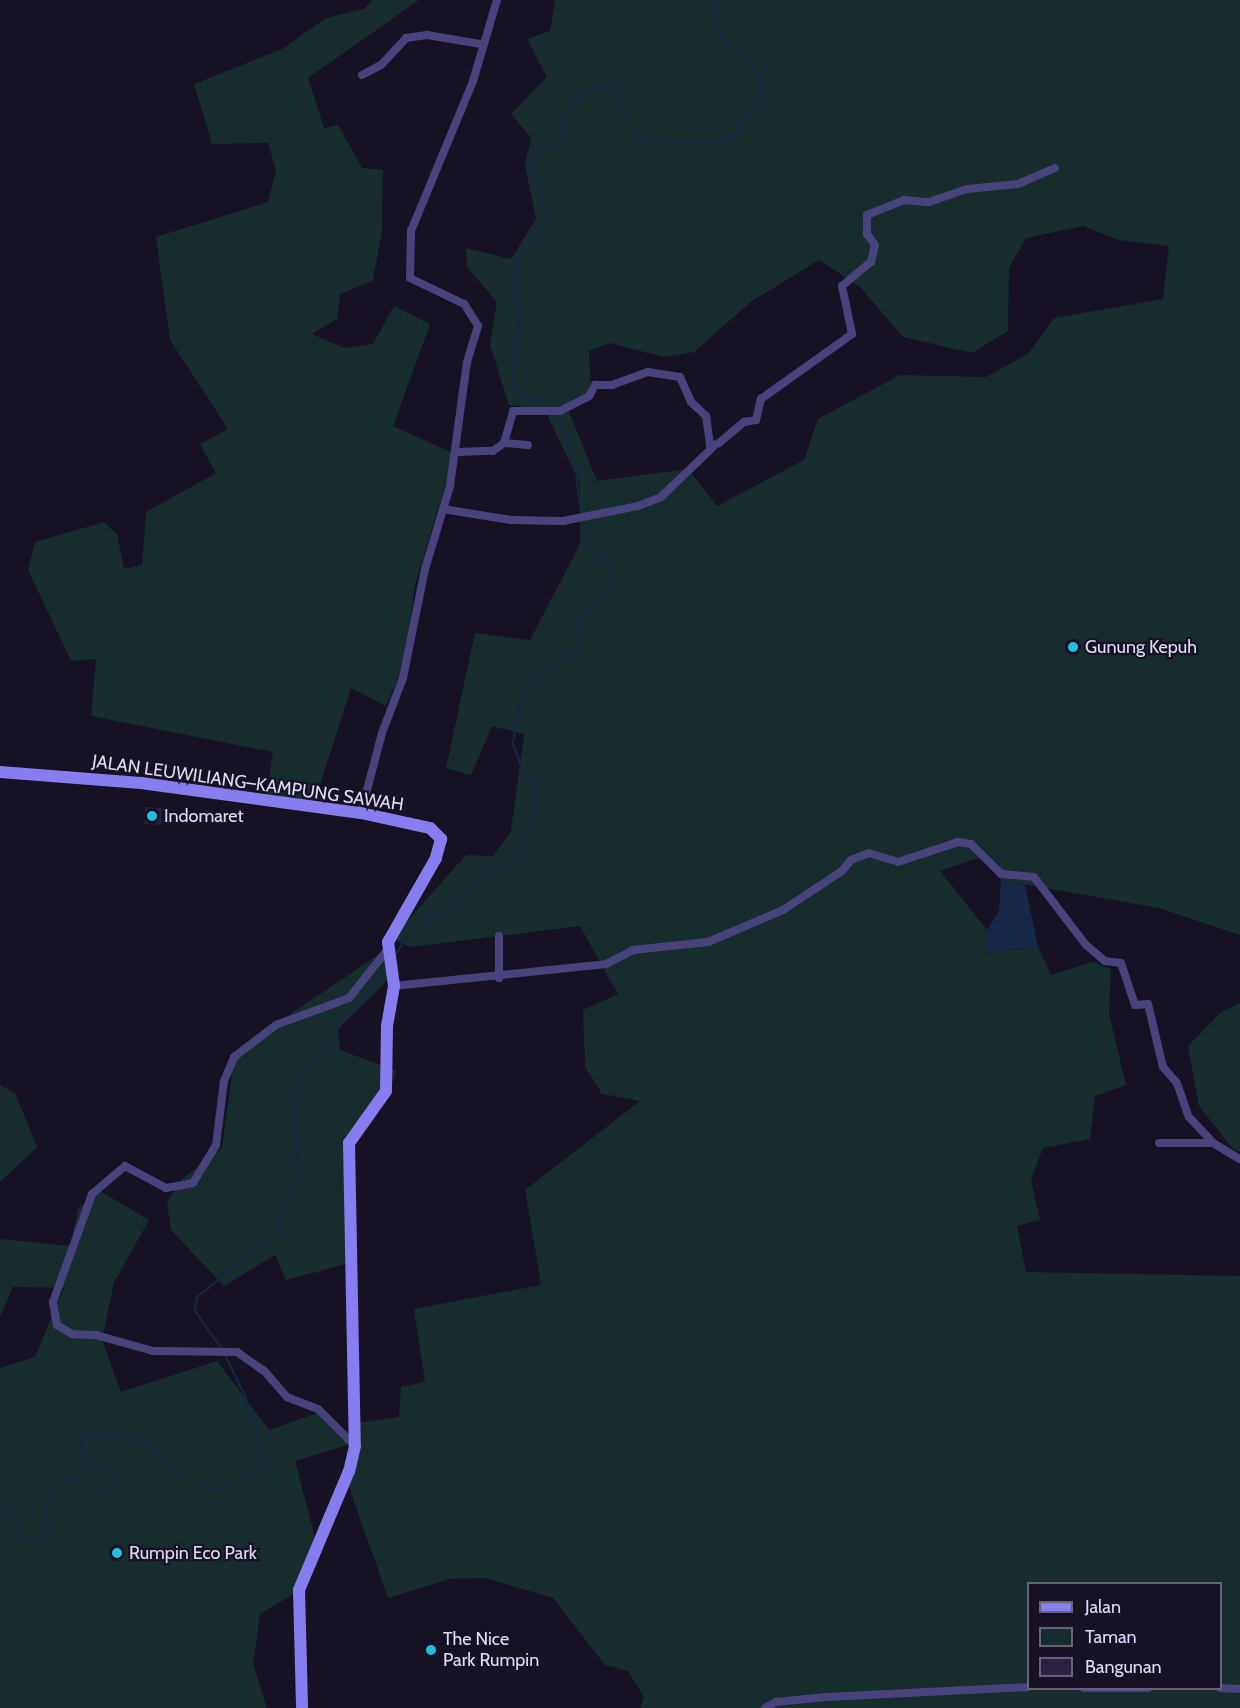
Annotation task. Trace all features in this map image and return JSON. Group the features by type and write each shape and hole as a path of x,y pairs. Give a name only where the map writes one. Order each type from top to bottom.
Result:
{"main road":[{"name":"JALAN LEUWILIANG–KAMPUNG SAWAH","path":"0,772 141,783 361,813 430,828 441,839 436,858 390,935 388,951"},
{"path":"302,1708 300,1590 349,1471 355,1446 349,1143 386,1091 387,1026 394,986 388,951"}],"street":[{"path":"361,813 382,733 404,678 425,569 457,452 467,362 477,321 464,304 414,282 408,272 411,231 474,81 481,44 497,0"},
{"path":"362,75 381,65 406,39 427,35 481,44"},
{"path":"443,509 521,521 579,518 661,497 712,447 744,422 756,420 761,399 852,334 842,286 871,262 875,245 867,234 867,215 904,200 929,202 967,189 1018,184 1055,168"},
{"path":"457,452 493,451 504,443 513,411 548,414 560,411 590,396 595,385 612,385 648,372 675,374 706,416 708,443 712,447"},
{"path":"504,443 528,445"},
{"path":"394,986 499,978 606,964 633,950 708,942 783,910 842,871 851,860 869,853 898,862 958,842 971,844 1001,874 1034,877 1086,945 1105,961 1121,963 1135,1005 1148,1004 1163,1067 1177,1083 1188,1117 1213,1143 1240,1159"},
{"path":"499,936 499,978"},
{"path":"355,1446 318,1409 287,1397 264,1371 229,1351 153,1351 96,1335 72,1334 57,1325 53,1302 92,1194 125,1166 166,1188 193,1183 216,1145 224,1081 234,1057 276,1025 349,998 388,951"},
{"path":"1159,1143 1213,1143"},
{"path":"765,1708 776,1702 826,1697 1027,1687"},
{"path":"1222,1688 1240,1689"}],"green space":[{"path":"373,0 419,0 308,78 324,128 338,125 362,168 383,170 382,230 373,281 340,294 337,319 312,334 344,348 373,344 394,306 430,324 393,426 455,454 415,585 405,663 386,706 351,688 314,803 266,798 273,752 91,716 96,659 71,661 28,570 35,542 104,522 117,534 124,569 142,565 146,512 216,473 200,444 228,429 170,340 156,237 268,202 276,170 268,143 212,144 194,84 284,48 326,18 364,9"},
{"path":"555,0 1240,0 1240,935 1159,908 1001,880 981,857 940,871 987,930 987,953 1038,947 1051,975 1092,962 1111,969 1109,1014 1126,1085 1095,1096 1090,1139 1043,1148 1031,1180 1040,1220 1017,1226 1026,1272 1240,1276 1240,1708 640,1708 644,1697 628,1671 605,1665 553,1598 485,1578 450,1579 388,1598 349,1487 354,1443 295,1461 318,1549 297,1592 260,1614 253,1664 267,1708 0,1708 0,1368 35,1357 64,1288 13,1287 0,1317 0,1239 70,1246 78,1209 100,1191 149,1220 114,1283 102,1340 121,1392 217,1361 269,1430 320,1412 354,1442 357,1423 399,1417 401,1387 425,1382 414,1309 541,1285 525,1190 640,1101 602,1094 585,1067 583,1010 618,994 580,926 410,947 392,938 466,855 493,856 511,831 524,734 492,726 471,775 446,768 475,633 530,640 580,544 580,483 544,409 509,405 490,345 497,302 467,267 466,248 511,259 536,219 525,165 531,138 511,114 547,77 527,39 550,31","holes":["1083,226 1119,240 1169,246 1163,299 1054,318 1029,353 986,377 900,375 818,419 804,460 717,506 688,469 597,481 566,404 591,392 589,351 610,343 664,357 694,352 752,301 819,260 860,287 903,337 972,353 1008,331 1009,268 1026,238"]},
{"path":"381,953 394,974 338,1029 340,1050 397,1071 383,1104 348,1138 349,1263 286,1280 275,1255 224,1286 171,1230 167,1202 182,1179 222,1148 234,1061 270,1028"},
{"path":"1240,1003 1240,1152 1233,1149 1199,1106 1188,1046 1220,1013"},
{"path":"0,1085 15,1093 37,1147 0,1182"}],"water":[{"path":"1001,880 1025,885 1038,947 987,953 987,930 999,911"}],"building":[{"name":"Indomaret","path":"145,807 162,808 161,825 144,824"}],"waterway":[{"path":"553,409 524,395 512,381 519,320 512,284 520,255 538,239 547,220 531,160 537,148 551,147 562,135 565,116 580,96 604,84 618,90 622,113 638,138 651,144 718,141 734,136 760,98 761,78 748,59 721,39 715,0"},
{"path":"559,415 576,472 581,514"},
{"path":"395,956 407,937 520,852 535,815 537,787 523,771 513,743 518,710 530,686 576,648 580,622 612,581 608,568 591,552 582,520"},
{"path":"221,1348 195,1311 197,1297 272,1237 299,1176 295,1122 300,1075 387,969"},
{"path":"0,1507 24,1538 41,1541 48,1530 46,1502 61,1482 75,1479 94,1493 108,1491 117,1478 111,1469 95,1465 83,1455 81,1440 98,1434 132,1436 201,1488 223,1490 264,1465 246,1398 224,1353"}],"place":[{"name":"Gunung Kepuh","path":"1073,647"},
{"name":"Indomaret","path":"152,816"},
{"name":"Rumpin Eco Park","path":"117,1553"},
{"name":"The Nice Park Rumpin","path":"431,1650"}]}
